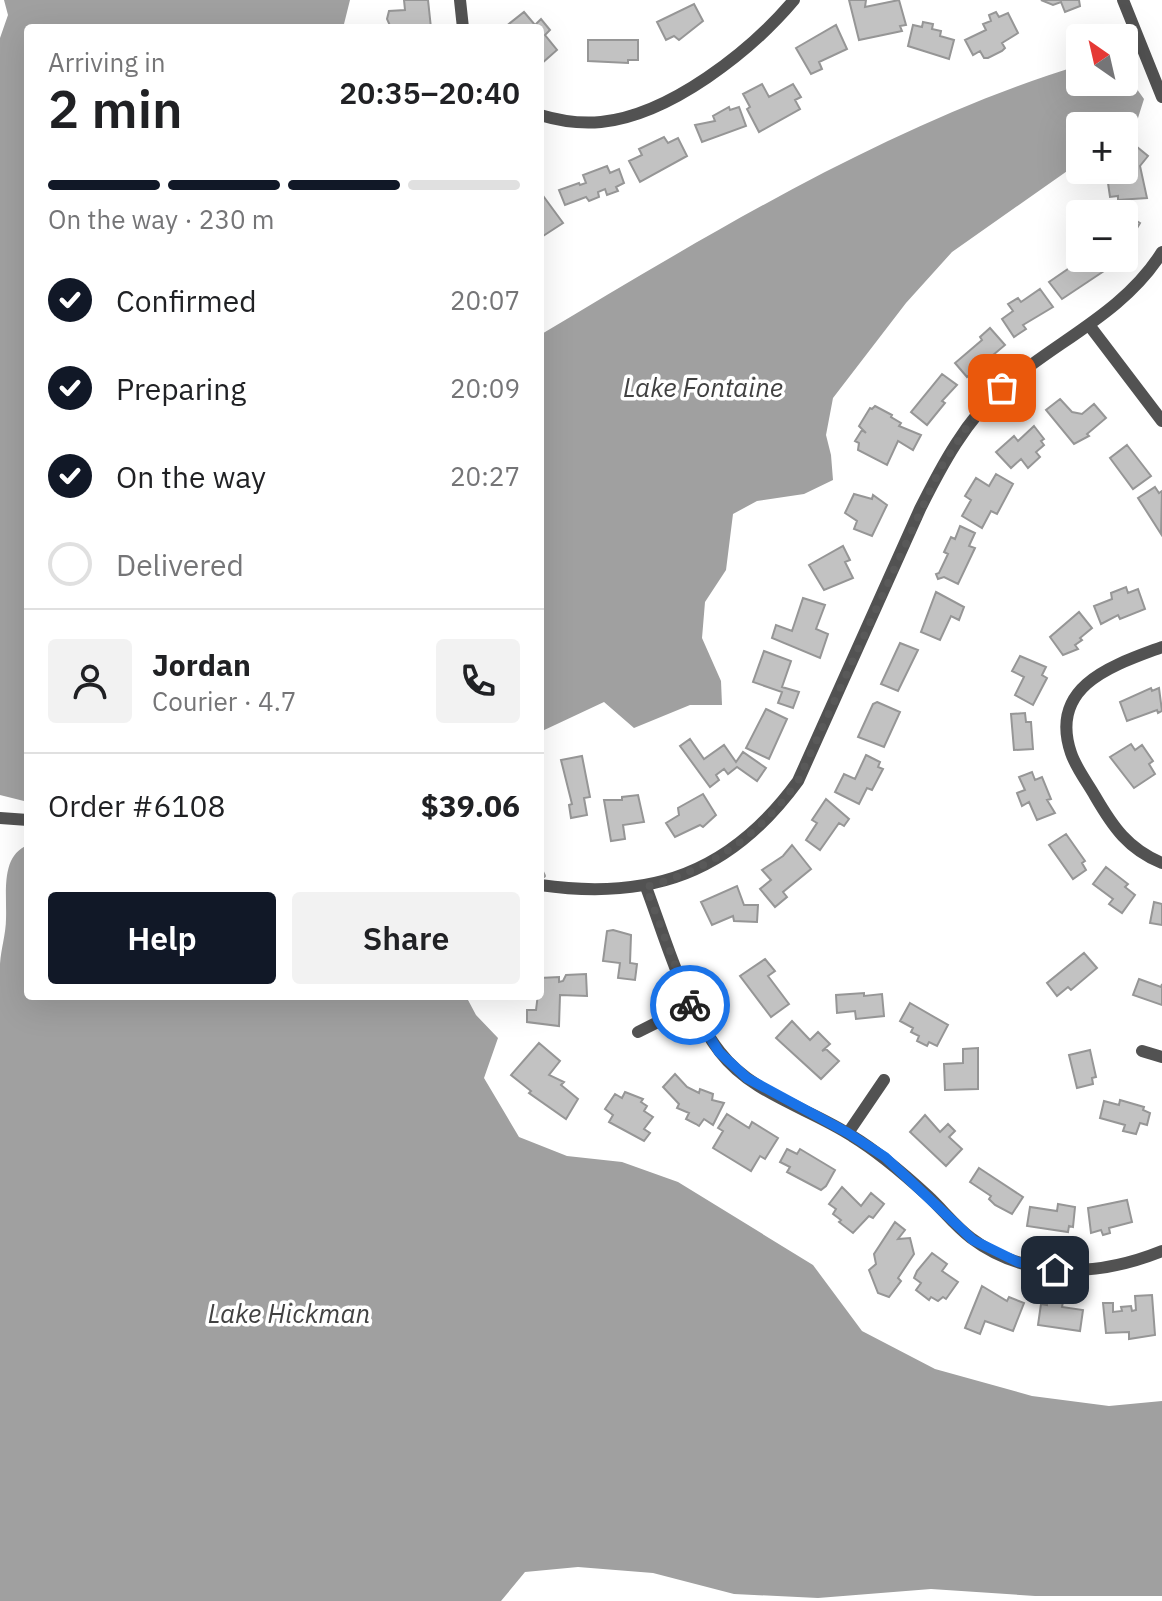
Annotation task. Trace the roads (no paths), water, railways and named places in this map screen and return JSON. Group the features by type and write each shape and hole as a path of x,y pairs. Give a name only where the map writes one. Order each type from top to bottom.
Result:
{"street":[{"path":"460,0 463,24"},
{"path":"544,116 579,123 603,122 646,109 725,66 770,29 794,0"},
{"path":"1123,0 1162,97"},
{"path":"544,885 606,891 646,887 686,874 729,852 759,827 784,801 814,750 920,509 954,446 1002,388 1134,289 1162,252"},
{"path":"1089,325 1162,421"},
{"path":"1162,647 1108,667 1087,682 1072,705 1067,734 1074,760 1121,837 1133,848 1162,863"},
{"path":"0,818 24,820"},
{"path":"646,887 690,1006 719,1052 747,1078 848,1133 885,1157 973,1240 1018,1262 1045,1269 1078,1271 1129,1263 1162,1251"},
{"path":"638,1032 690,1006"},
{"path":"1142,1051 1162,1057"},
{"path":"848,1133 884,1080"}],"water":[{"path":"4,0 350,0 344,24 24,24 24,801 0,795 0,38 8,15"},
{"name":"Lake Fontaine","path":"1066,70 1066,96 1138,96 1138,91 1144,99 1138,118 1138,112 1066,112 1066,172 952,252 906,303 833,398 826,435 833,480 804,494 757,501 733,514 726,570 705,602 702,638 721,681 722,705 690,705 634,728 604,702 544,730 544,333 802,184 939,118"},
{"name":"Lake Hickman","path":"24,847 24,1000 468,1000 476,1015 498,1038 484,1078 519,1137 567,1156 622,1162 678,1182 813,1265 862,1331 935,1369 1032,1396 1109,1406 1162,1401 1162,1596 1035,1596 931,1589 818,1598 734,1594 653,1573 578,1567 525,1572 501,1601 0,1601 0,964 6,924 7,876 19,850"}]}
